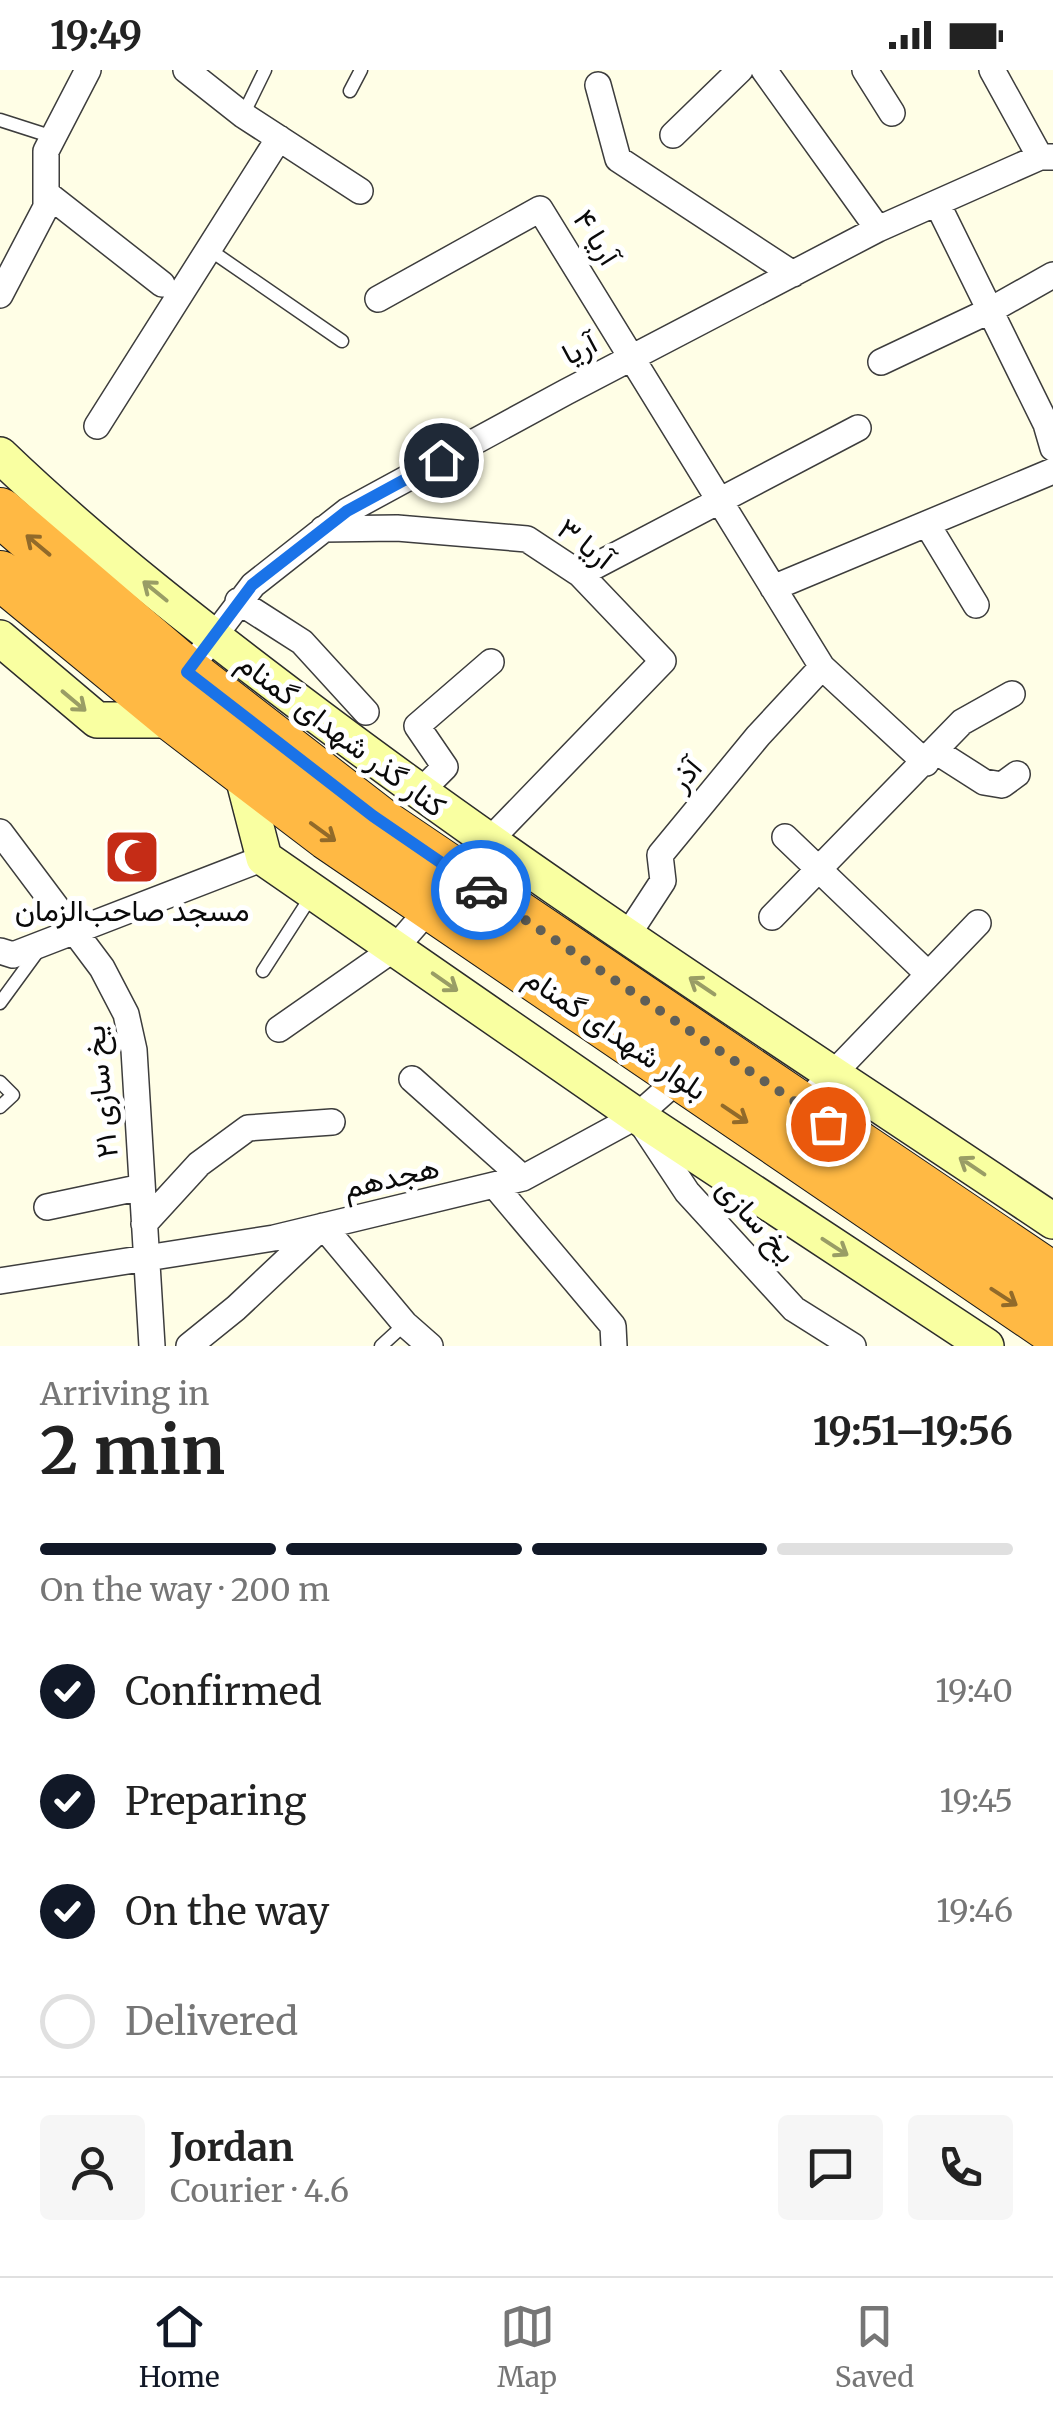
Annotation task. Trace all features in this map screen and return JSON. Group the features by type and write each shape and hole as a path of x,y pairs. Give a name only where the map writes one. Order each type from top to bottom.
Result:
{"highway":[{"name":"بلوار شهدای گمنام","path":"0,512 200,655 373,816 458,875 818,1090 918,1158 1027,1222 1053,1277"},
{"name":"بلوار شهدای گمنام","path":"0,575 242,773 458,875 681,1076 1053,1330"}],"street":[{"path":"0,295 46,207 46,152 88,70"},
{"path":"186,70 243,115 360,191"},
{"path":"673,135 740,70"},
{"path":"764,70 878,229"},
{"path":"865,70 892,113"},
{"path":"992,70 1047,157"},
{"path":"598,85 618,158 793,274"},
{"path":"97,426 279,138"},
{"name":"آریا","path":"200,655 252,585 347,511 878,229 1047,157"},
{"path":"46,192 162,284"},
{"path":"938,202 988,311 1051,430"},
{"name":"آریا ۴","path":"378,299 540,208 634,356"},
{"path":"881,362 1053,276"},
{"path":"634,356 822,668 931,757 984,782 1002,785 1017,774"},
{"path":"580,574 858,428"},
{"name":"کنار گذر شهدای گمنام","path":"0,455 200,655 419,793 458,875 627,936 818,1090"},
{"path":"773,588 1053,471"},
{"path":"928,524 976,605"},
{"name":"آریا ۳","path":"323,530 397,528 527,539 580,574 662,661 458,875"},
{"path":"238,601 302,642 366,712"},
{"path":"0,638 97,720 176,720"},
{"path":"419,793 445,767 417,726 491,662"},
{"name":"آذر","path":"627,936 662,880 660,855 758,736 822,668"},
{"path":"772,917 962,722 1012,694"},
{"path":"242,773 264,858 636,1116 986,1346"},
{"name":"یخ سازی ۲۱","path":"0,832 102,968 126,1014 134,1050 152,1346"},
{"path":"785,837 928,974"},
{"path":"0,952 13,955 264,858"},
{"path":"279,1029 395,948 458,875"},
{"path":"818,1090 978,923"},
{"name":"هجدهم","path":"0,1281 274,1238 522,1178 636,1116 681,1076"},
{"path":"412,1079 522,1178"},
{"name":"یخ سازی","path":"636,1116 687,1192 794,1310 853,1346"},
{"path":"144,1224 199,1164 248,1128 332,1122"},
{"path":"494,1186 613,1326 614,1346"},
{"path":"47,1208 142,1187"},
{"path":"188,1346 236,1308 323,1226 405,1324 430,1346"}],"lane":[{"path":"243,115 266,70"},
{"path":"350,90 361,70"},
{"path":"0,120 54,137"},
{"path":"207,248 342,340"},
{"path":"263,971 314,892"},
{"path":"0,1003 42,944"},
{"path":"0,1082 13,1095 0,1107"},
{"path":"381,1346 405,1324"}],"way so far":[{"path":"481,890 828,1124"}],"place":[{"name":"مسجد صاحب‌الزمان","path":"132,857"}],"route":[{"path":"441,460 347,511 252,585 187,672 373,816 481,890"}]}
